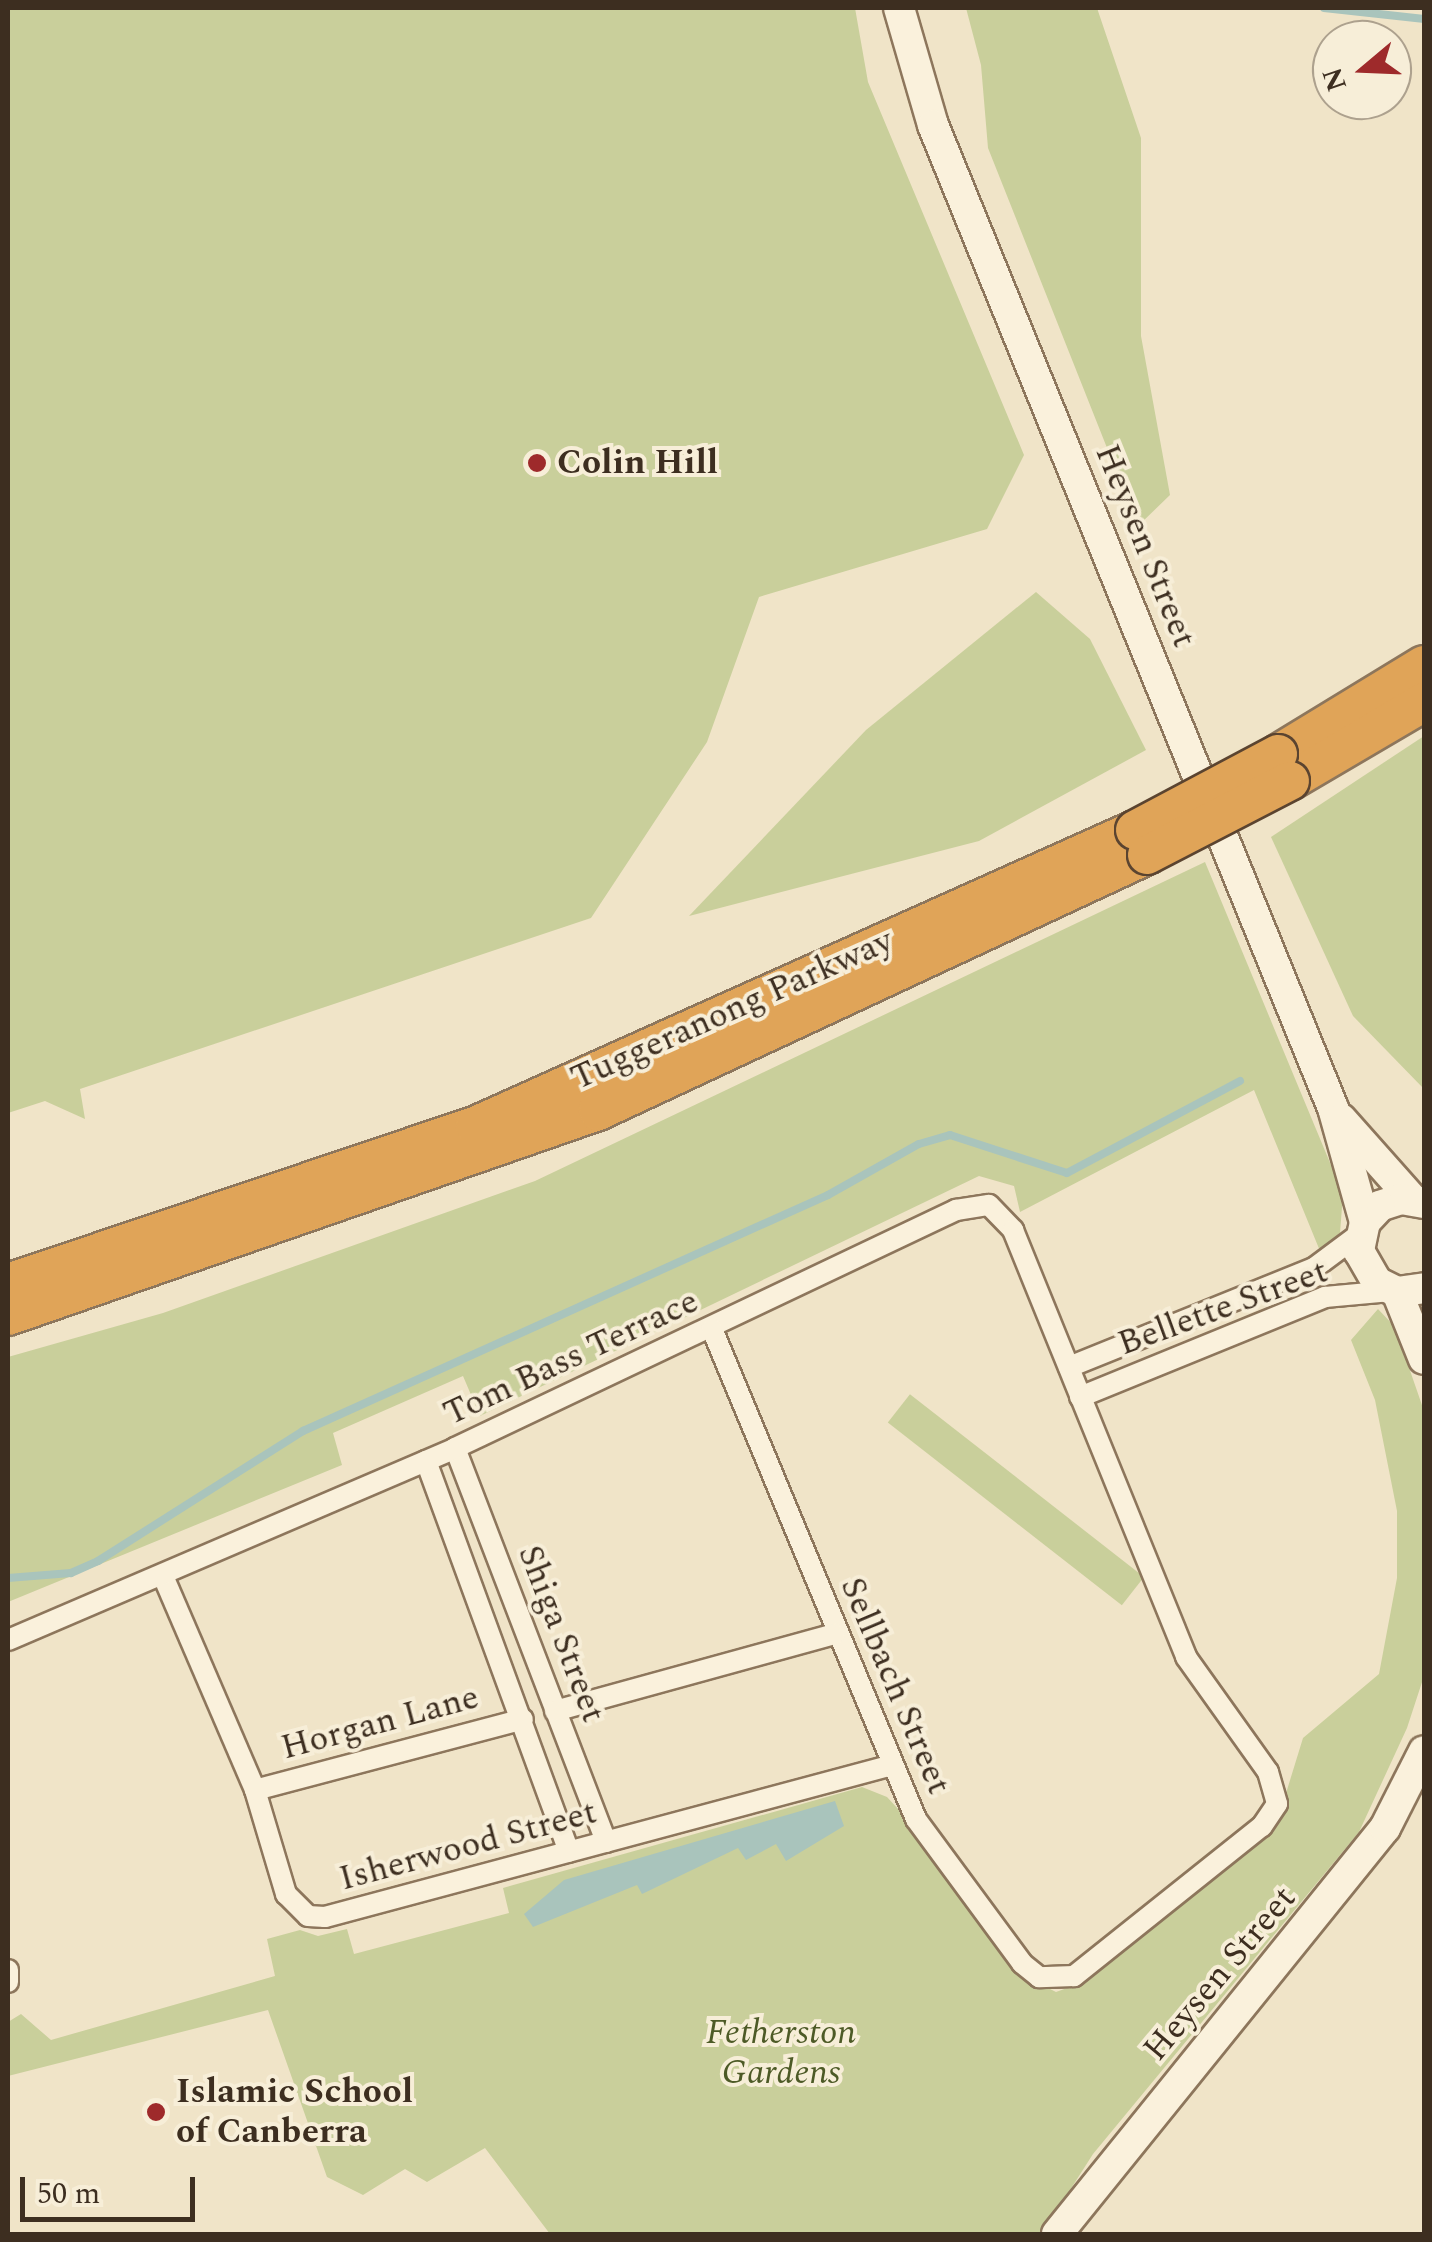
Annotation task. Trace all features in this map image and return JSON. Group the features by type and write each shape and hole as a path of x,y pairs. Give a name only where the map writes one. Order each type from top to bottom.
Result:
{"highway":[{"name":"Tuggeranong Parkway","path":"1284,768 1424,665"},
{"name":"Tuggeranong Parkway","path":"8,1316 598,1111 1424,702"},
{"name":"Tuggeranong Parkway","path":"8,1283 475,1126 1141,842"}],"main road":[{"name":"Heysen Street","path":"899,8 954,180 1333,1108 1363,1228 1365,1268 1405,1290 1424,1359"},
{"name":"Heysen Street","path":"1333,1108 1418,1201"},
{"name":"Heysen Street","path":"1363,1228 1380,1206 1418,1201"},
{"name":"Heysen Street","path":"1057,2234 1385,1828 1424,1750"}],"street":[{"name":"Tom Bass Terrace","path":"8,1640 456,1448 712,1329 931,1221 982,1204 997,1209 1014,1230 1069,1366"},
{"name":"Bellette Street","path":"1069,1366 1314,1268 1363,1228"},
{"name":"Bellette Street","path":"1080,1397 1325,1297 1405,1290"},
{"name":"Sellbach Street","path":"712,1329 889,1766 916,1819 1039,1977 1074,1976 1262,1826 1277,1804 1268,1772 1186,1658 1069,1366"},
{"name":"Shiga Street","path":"456,1448 606,1842"},
{"name":"Shiga Street","path":"426,1461 569,1852"},
{"name":"Isherwood Street","path":"163,1576 255,1790 286,1894 308,1916 325,1918 889,1766"},
{"path":"556,1711 835,1634"},
{"name":"Horgan Lane","path":"255,1790 523,1719"},
{"path":"8,1970 8,1982"}],"green space":[{"path":"8,8 855,8 868,82 1024,455 987,529 759,597 707,742 591,918 80,1089 85,1119 45,1101 8,1113"},
{"path":"966,8 1097,8 1141,138 1141,336 1170,495 1138,526 988,148 981,65"},
{"path":"1036,592 1090,639 1146,750 979,841 689,916 866,730"},
{"path":"1424,736 1424,1089 1353,1016 1271,837"},
{"path":"1205,862 1343,1194 1340,1233 1320,1251 1254,1090 1020,1212 1014,1186 979,1176 480,1416 463,1376 333,1433 342,1465 8,1602 8,1357 163,1313 535,1181"},
{"name":"Fetherston Gardens","path":"1378,1309 1395,1327 1424,1411 1424,1676 1407,1728 1359,1832 1093,2154 1042,2234 550,2234 485,2148 427,2182 405,2169 363,2195 327,2177 268,2010 8,2076 8,2022 21,2014 51,2040 275,1976 267,1939 300,1930 318,1936 347,1929 354,1954 509,1913 503,1888 862,1787 887,1797 911,1823 1016,1972 1056,1992 1084,1982 1264,1835 1283,1803 1303,1738 1379,1674 1397,1578 1397,1511 1375,1400 1351,1340"},
{"path":"910,1394 1144,1577 1122,1605 888,1423"}],"water":[{"path":"835,1801 844,1826 786,1861 776,1844 746,1860 738,1848 642,1894 637,1885 533,1927 524,1914 564,1880"}],"waterway":[{"path":"1324,8 1424,19"},
{"path":"8,1578 71,1573 98,1561 303,1431 828,1195 919,1144 950,1135 1067,1173 1240,1081"}],"place":[{"name":"Colin Hill","path":"537,463"},
{"name":"Islamic School of Canberra","path":"156,2112"}]}
